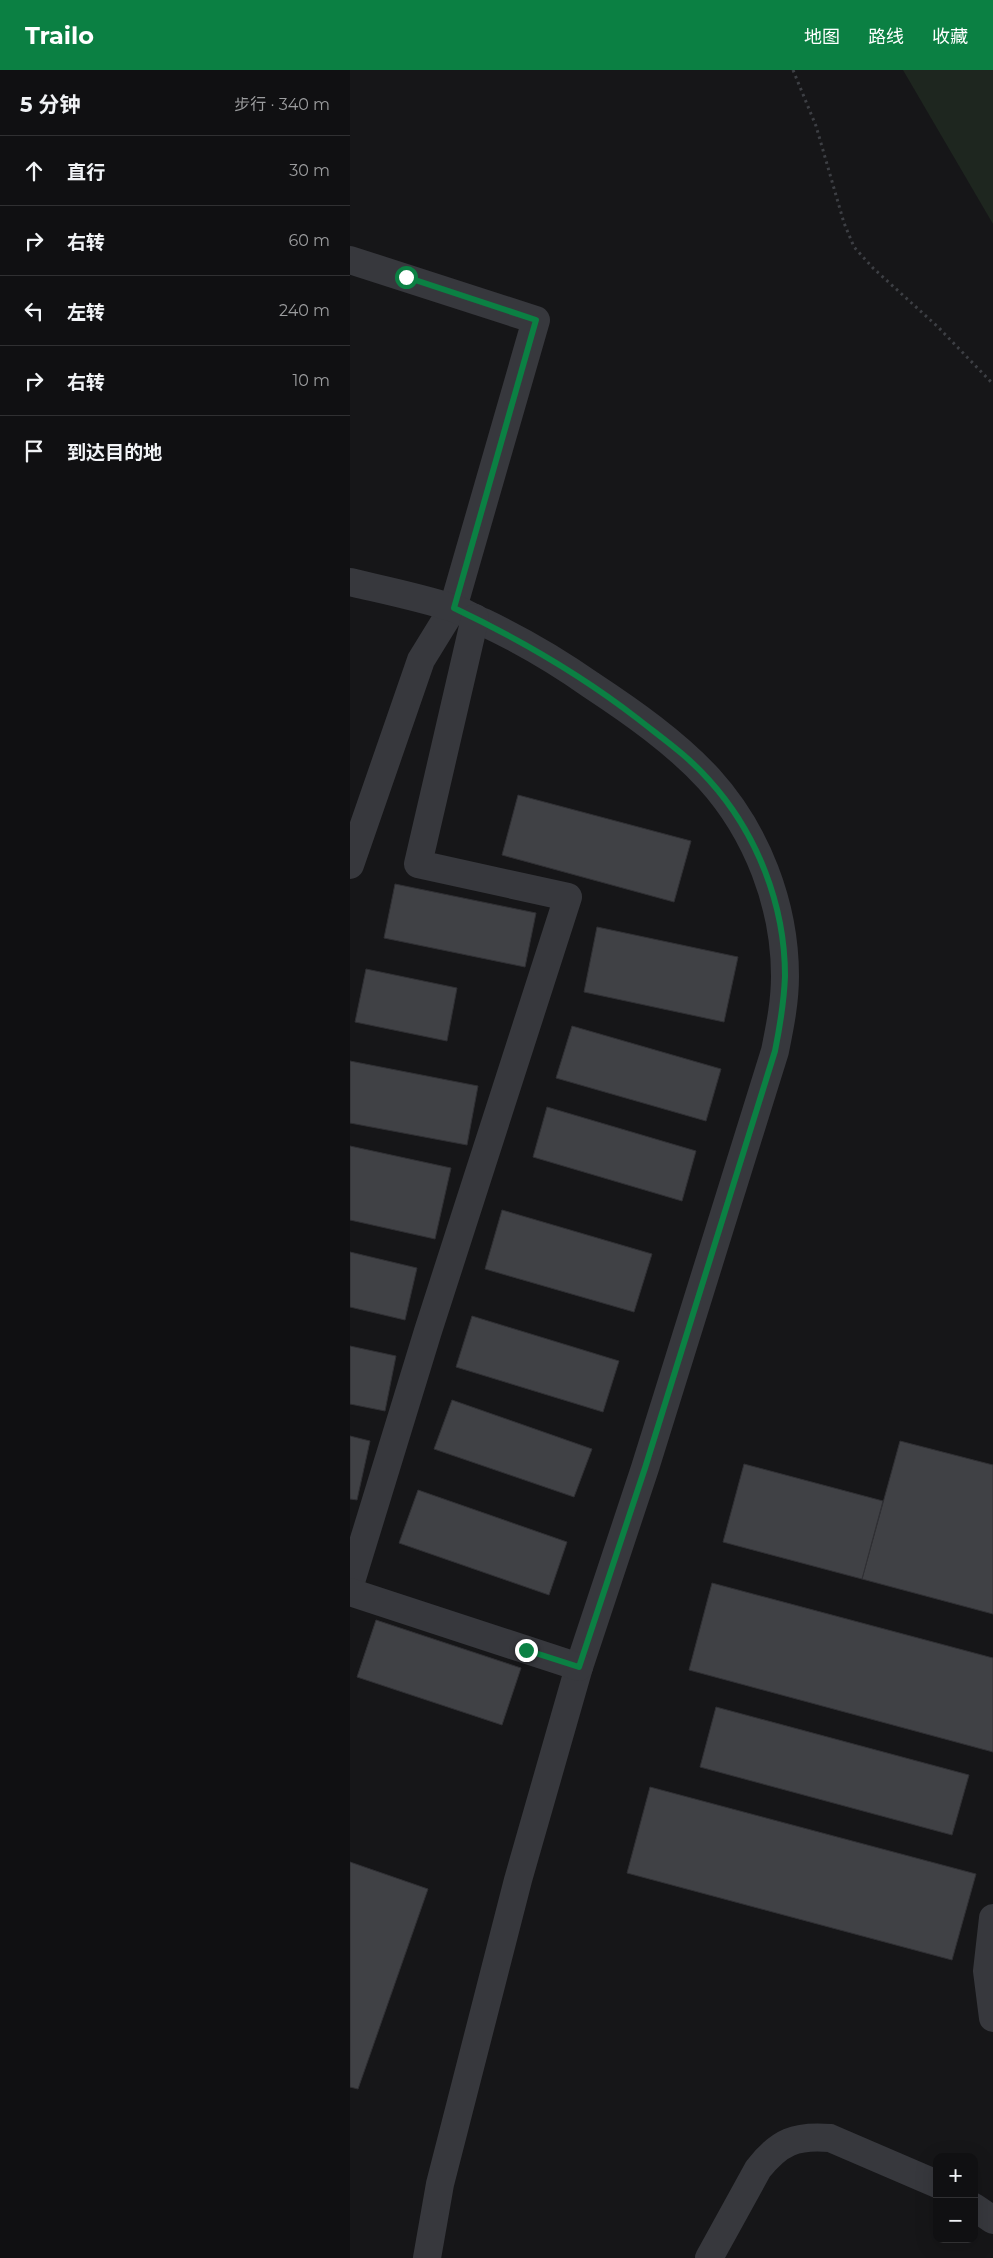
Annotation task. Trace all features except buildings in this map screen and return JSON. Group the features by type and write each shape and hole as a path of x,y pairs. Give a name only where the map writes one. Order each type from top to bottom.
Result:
{"street":[{"path":"350,260 536,320 464,613 418,864 568,897 428,1331 350,1585"},
{"path":"350,582 464,613 554,660 610,697 687,758 709,780 746,830 762,864 774,900 782,937 785,976 782,1014 775,1051 645,1468 579,1667 518,1880 440,2184 427,2258"},
{"path":"350,865 421,660 464,613"},
{"path":"350,1592 579,1667"},
{"path":"993,1918 987,1971 993,2018"},
{"path":"709,2258 758,2169 780,2146 795,2140 813,2137 830,2138 933,2182"},
{"path":"978,2210 993,2220"}],"path":[{"path":"793,70 816,126 844,223 854,247 873,268 938,327 993,384"}],"shaded area":[{"path":"903,70 993,70 993,224"}],"route":[{"path":"406,277 536,320 454,608 505,632 554,660 610,697 687,758 709,780 729,804 746,830 762,864 774,900 782,937 785,976 782,1014 775,1051 756,1106 645,1468 579,1667 526,1650"}]}
